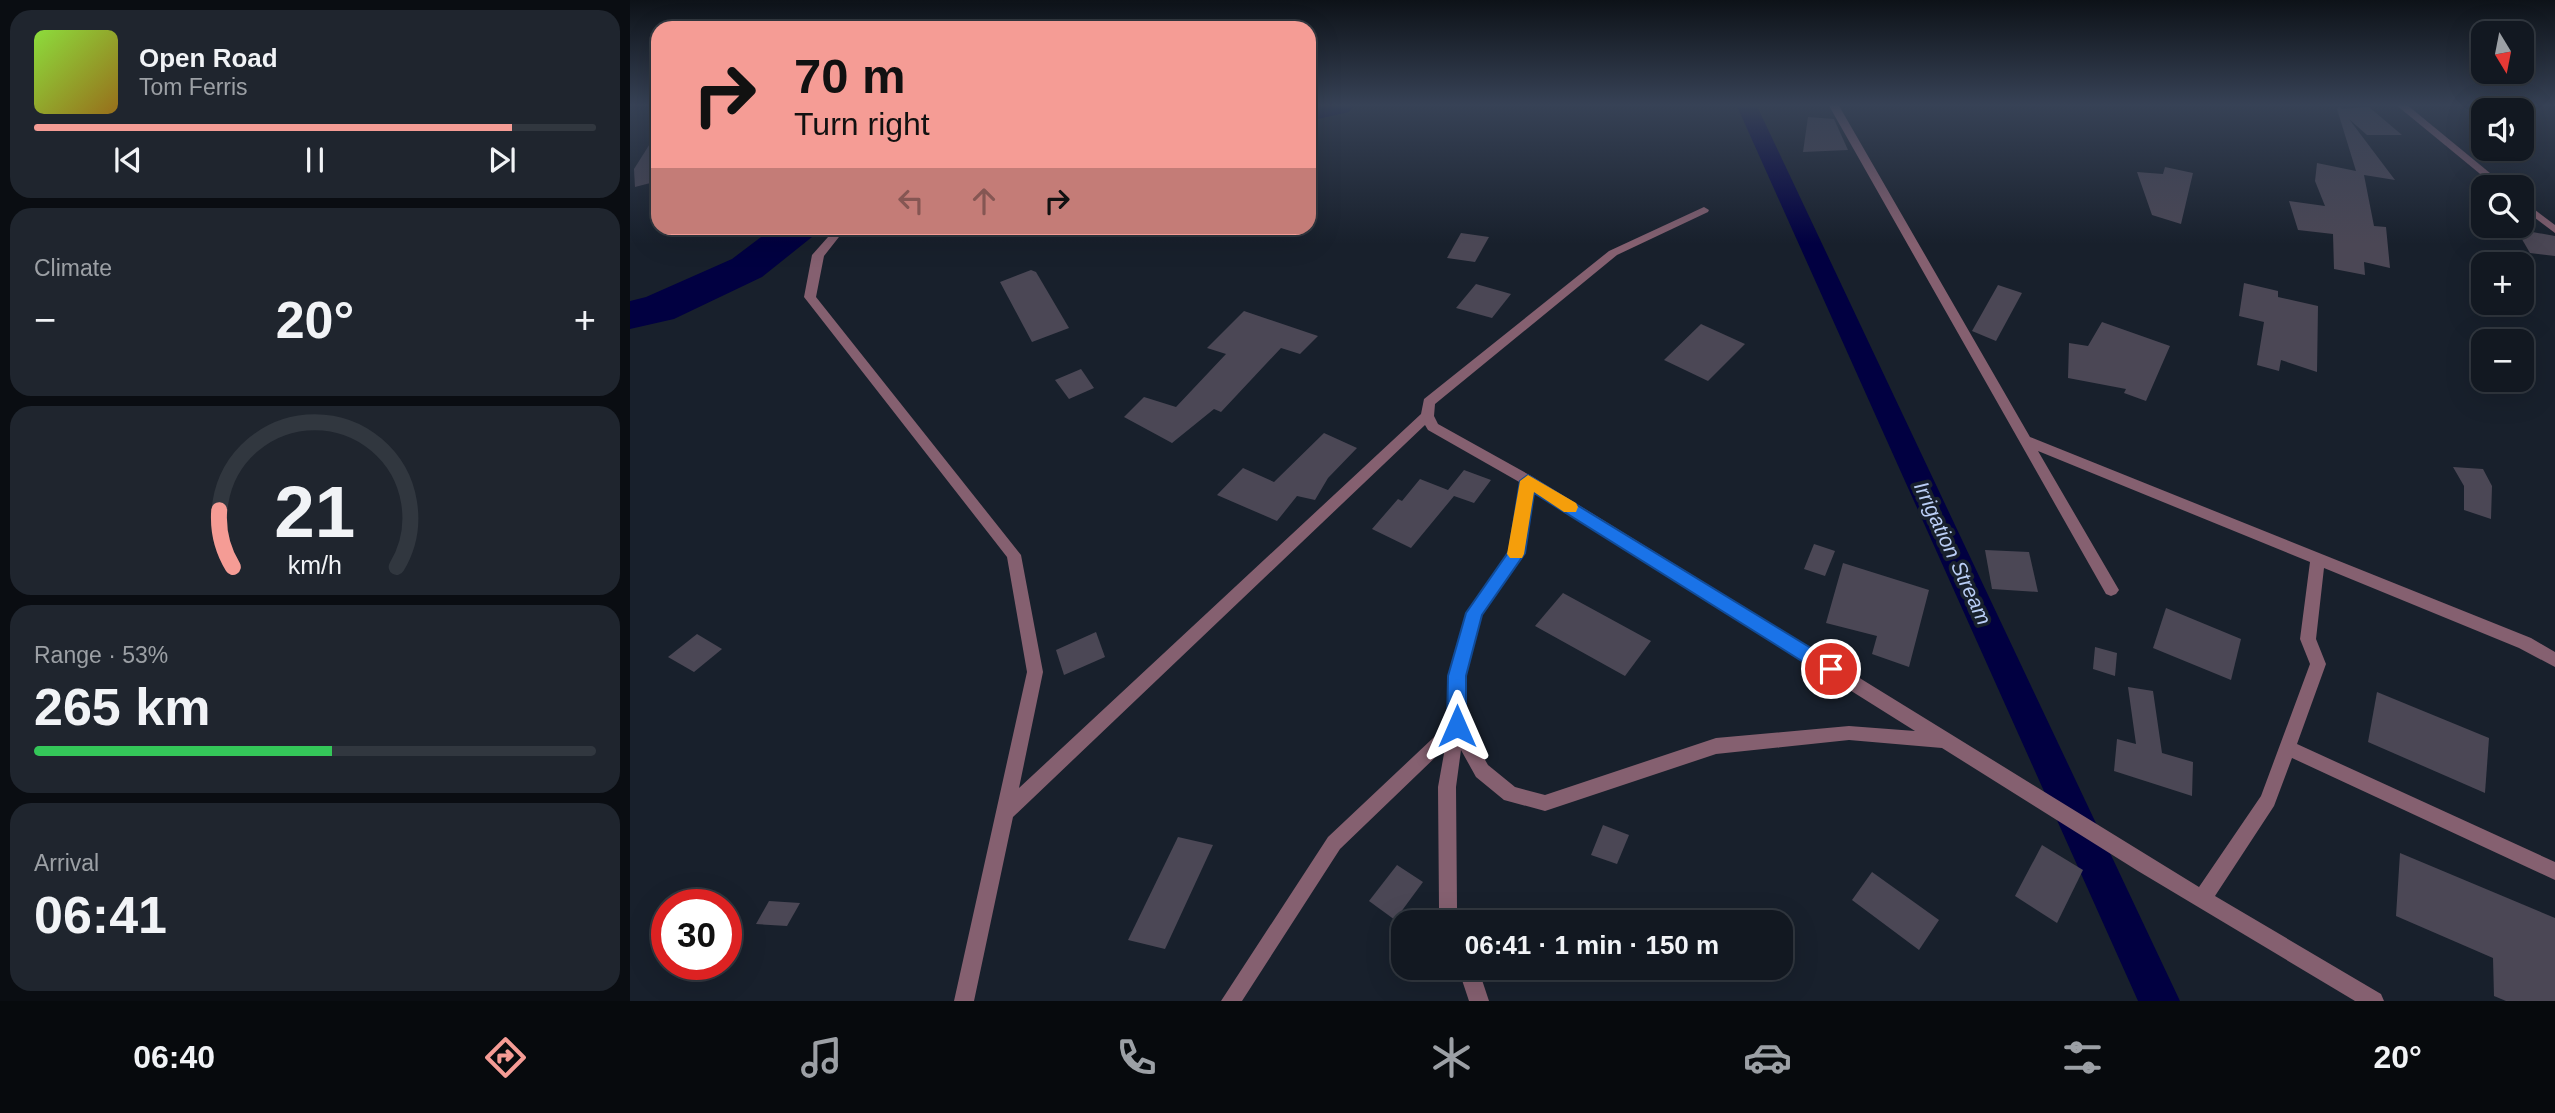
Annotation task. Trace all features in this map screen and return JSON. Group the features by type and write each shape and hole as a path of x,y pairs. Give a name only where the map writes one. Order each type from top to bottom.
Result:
{"street":[{"path":"1860,151 2111,590"},
{"path":"2457,151 2487,175"},
{"path":"1704,210 1613,253 1429,402 1427,416 1433,427 1528,481 2202,899 2374,1001"},
{"path":"2534,213 2555,230"},
{"path":"835,235 818,255 810,296 1014,555 1035,671 964,1001"},
{"path":"1004,813 1427,416"},
{"path":"2025,440 2525,643 2555,660"},
{"path":"1449,910 1447,787 1457,726 1457,676 1474,613 1517,553 1528,481"},
{"path":"2202,899 2268,800 2318,664 2308,639 2318,559"},
{"path":"1457,726 1482,771 1510,794 1545,803 1716,746 1849,733 1947,742"},
{"path":"1231,1001 1334,843 1457,726"},
{"path":"2287,748 2555,871"},
{"path":"1472,980 1479,1001"}],"building":[{"path":"646,151 651,151 651,183 635,187 634,169"},
{"path":"2350,151 2373,151 2395,180 2364,175 2374,226 2386,227 2390,268 2364,262 2365,275 2334,269 2333,234 2298,230 2289,201 2325,206 2315,181 2317,163 2356,171"},
{"path":"2165,167 2193,173 2181,224 2152,215 2137,172 2163,174"},
{"path":"2534,232 2555,236 2555,256 2529,252 2521,238 2534,238"},
{"path":"1461,233 1489,237 1475,262 1447,258"},
{"path":"1031,270 1036,272 1069,328 1032,342 1000,282"},
{"path":"2244,283 2278,291 2278,297 2318,306 2317,372 2281,360 2279,371 2257,365 2264,322 2239,316"},
{"path":"1476,284 1511,294 1492,318 1456,308"},
{"path":"1998,285 2022,293 1996,341 1972,331"},
{"path":"1244,311 1318,336 1300,354 1281,348 1221,412 1214,409 1172,443 1124,417 1144,397 1176,407 1226,354 1207,348"},
{"path":"2102,322 2170,346 2146,401 2124,393 2126,389 2068,378 2069,343 2088,346"},
{"path":"1701,324 1745,344 1708,381 1664,360"},
{"path":"1081,369 1094,388 1069,399 1055,380"},
{"path":"1324,433 1357,448 1328,478 1315,500 1297,496 1277,521 1217,495 1243,468 1274,482"},
{"path":"2453,467 2483,469 2492,486 2491,519 2464,510 2464,486"},
{"path":"1464,470 1491,480 1474,503 1454,496 1411,548 1372,529 1398,499 1402,501 1420,479 1448,490"},
{"path":"1814,544 1835,551 1825,576 1804,569"},
{"path":"1985,550 2029,552 2038,592 1992,589"},
{"path":"1843,563 1929,590 1909,667 1872,654 1877,636 1826,623"},
{"path":"1563,593 1651,641 1625,676 1535,626"},
{"path":"2166,608 2241,639 2231,680 2153,648"},
{"path":"1096,632 1105,657 1064,675 1056,650"},
{"path":"697,634 722,649 694,672 668,657"},
{"path":"2095,647 2117,653 2115,676 2093,669"},
{"path":"2128,687 2153,691 2162,753 2193,762 2192,796 2114,771 2117,739 2136,744"},
{"path":"2377,692 2489,738 2485,793 2368,742"},
{"path":"1603,825 1629,835 1617,864 1591,855"},
{"path":"1178,837 1213,845 1165,949 1128,940"},
{"path":"2042,845 2083,870 2057,923 2015,896"},
{"path":"2400,853 2555,918 2555,1001 2506,1001 2494,996 2493,958 2396,916"},
{"path":"1397,865 1423,882 1402,910 1391,910 1391,917 1369,901"},
{"path":"1872,872 1939,920 1919,950 1852,900"},
{"path":"769,901 800,903 787,926 756,924"}],"waterway":[{"name":"Irrigation Stream","path":"1768,151 2159,1001"},
{"path":"630,315 658,309 747,268 789,235"}],"slow traffic":[{"path":"1516,554 1528,481 1570,507"}],"route":[{"path":"1457,726 1457,676 1474,613 1517,553 1528,481 1831,669"}]}
